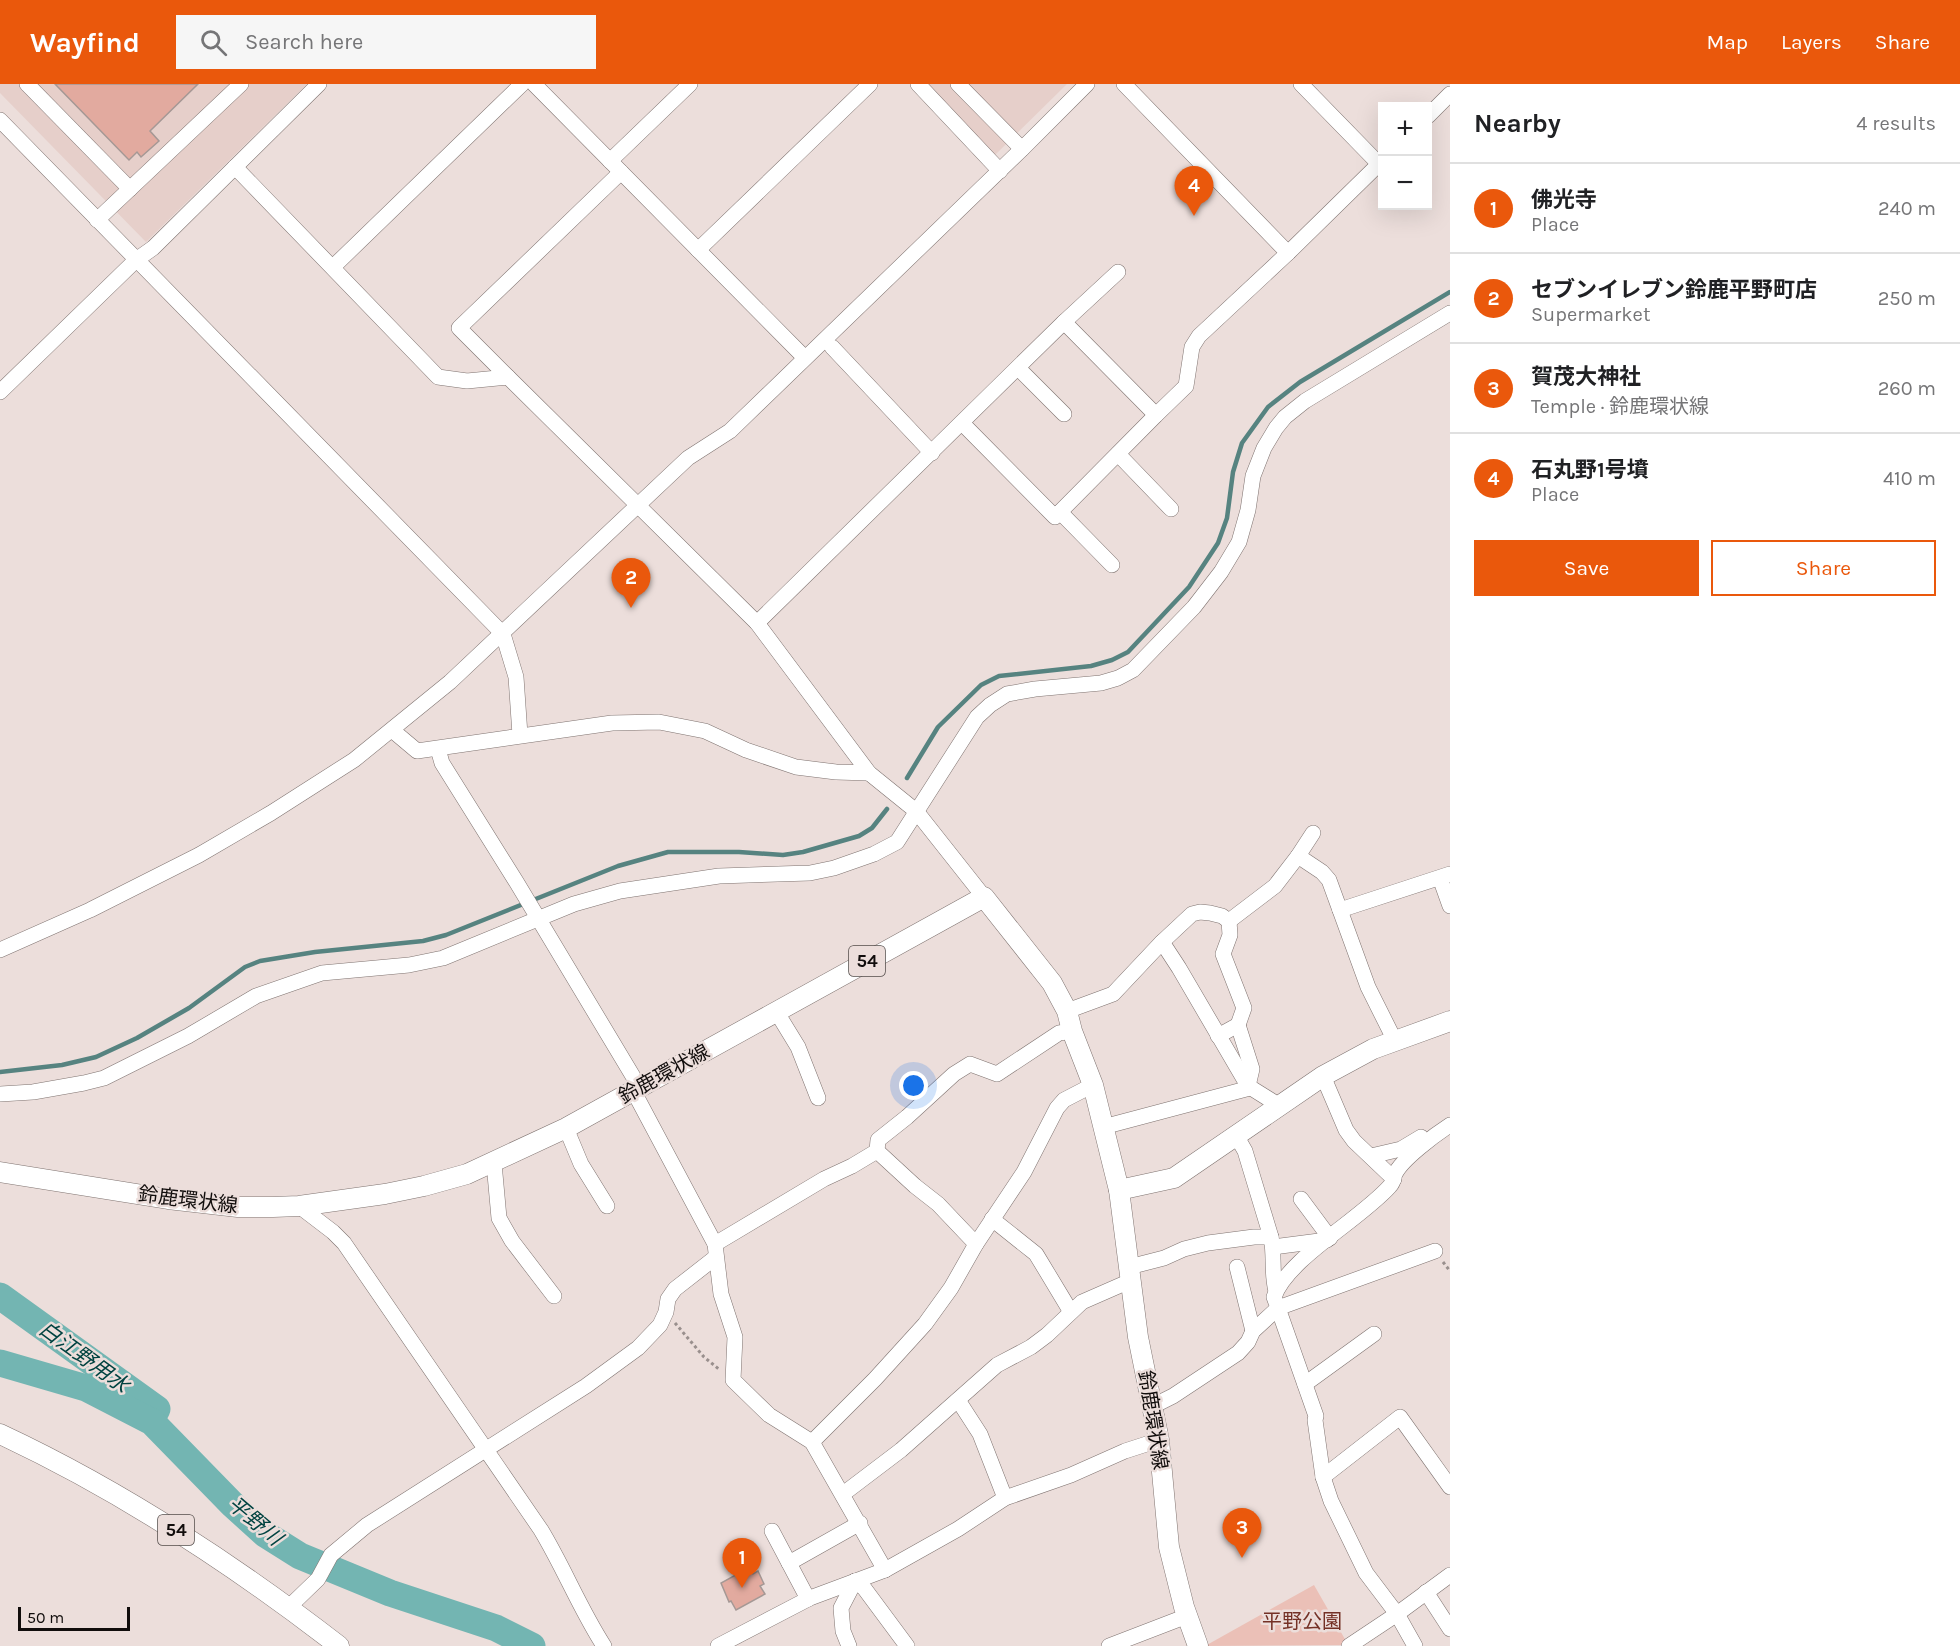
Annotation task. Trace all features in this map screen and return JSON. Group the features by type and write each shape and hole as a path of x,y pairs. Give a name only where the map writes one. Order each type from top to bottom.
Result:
{"main road":[{"name":"鈴鹿環状線","path":"0,1172 168,1199 238,1207 299,1206 424,1186 467,1174 494,1164 637,1090 984,897 1052,982 1067,1011 1072,1031 1093,1085 1119,1190 1138,1337 1159,1440 1169,1547 1187,1616 1198,1646"},
{"path":"1119,1190 1174,1178 1323,1076 1373,1049 1450,1021"},
{"name":"54","path":"0,1434 49,1457 158,1519 220,1558 339,1646"}],"street":[{"path":"27,84 130,189"},
{"path":"98,220 241,84"},
{"path":"0,392 136,260 153,248 319,84"},
{"path":"333,267 522,84"},
{"path":"534,84 805,358"},
{"path":"690,84 487,303 459,328 757,623 869,773 916,811 984,897"},
{"path":"698,250 870,84"},
{"path":"918,84 1000,171"},
{"path":"0,950 90,910 199,855 271,813 354,760 392,730 503,634 688,458 730,431 1087,84"},
{"path":"1124,84 1288,253"},
{"path":"1301,84 1378,159"},
{"path":"961,85 1022,149"},
{"path":"1432,112 1450,94"},
{"path":"0,120 503,634 516,677 520,735"},
{"path":"235,166 438,377 467,381 508,377"},
{"path":"962,423 1055,517 1186,386 1192,347 1199,336 1378,167"},
{"path":"757,623 1118,272"},
{"path":"0,1094 33,1092 104,1078 188,1036 256,996 322,973 429,962 443,958 536,915 620,891 719,876 785,874 834,868 888,848 897,842 977,717 990,705 1007,694 1101,683 1133,670 1194,607 1221,572 1239,542 1248,510 1253,476 1264,448 1276,428 1305,401 1450,313"},
{"path":"1064,322 1156,415"},
{"path":"832,347 932,453"},
{"path":"1018,368 1064,414"},
{"path":"1118,454 1171,509"},
{"path":"1060,512 1112,565"},
{"path":"392,730 417,750 438,749 612,723 659,722 705,731 796,767 869,773"},
{"path":"438,749 442,763 517,883 637,1090 716,1251 721,1294 735,1337 734,1380 770,1415 812,1442 885,1570"},
{"path":"1229,921 1275,886 1313,833"},
{"path":"1298,856 1322,872 1329,880 1368,987 1395,1041"},
{"path":"1340,910 1445,876 1450,906"},
{"path":"1067,1011 1113,994 1192,914 1210,913 1222,916 1229,921"},
{"path":"1229,921 1230,935 1223,954 1244,1008 1238,1025 1252,1069 1249,1087"},
{"path":"1162,942 1249,1087 1280,1106"},
{"path":"776,1011 798,1047 818,1098"},
{"path":"1218,1036 1238,1025"},
{"path":"877,1151 878,1140 907,1118 954,1074 970,1065 997,1074 1059,1033 1072,1031"},
{"path":"1323,1076 1346,1130 1354,1141 1394,1179"},
{"path":"812,1442 875,1379 925,1324 951,1288 976,1244 1024,1172 1057,1108 1064,1100 1093,1085"},
{"path":"1103,1127 1249,1087"},
{"path":"1371,1156 1401,1149 1434,1129 1449,1125"},
{"path":"1415,1646 1397,1614 1366,1573 1331,1501 1323,1477 1316,1416 1274,1297 1290,1271 1383,1193 1394,1179 1395,1174 1415,1151 1449,1125"},
{"path":"566,1128 580,1164 607,1206"},
{"path":"1237,1137 1245,1151 1272,1242 1272,1278 1276,1291"},
{"path":"877,1151 938,1204 976,1244"},
{"path":"289,1607 318,1579 332,1555 367,1525 586,1386 638,1348 660,1325 666,1312 668,1299 675,1289 716,1251 824,1179 877,1151"},
{"path":"494,1164 500,1218 512,1241 554,1296"},
{"path":"1301,1199 1329,1239"},
{"path":"299,1206 344,1242 541,1530 587,1619 604,1646"},
{"path":"992,1219 1036,1254 1071,1312"},
{"path":"843,1494 901,1450 997,1365 1031,1347 1089,1297 1129,1274 1184,1249 1208,1243 1254,1237 1272,1242 1329,1239"},
{"path":"1153,1406 1173,1396 1238,1353 1264,1318 1278,1308 1435,1251"},
{"path":"1237,1267 1253,1331"},
{"path":"1305,1384 1374,1334"},
{"path":"958,1400 980,1434 1005,1498"},
{"path":"1323,1477 1400,1417 1450,1487"},
{"path":"717,1646 808,1599 885,1570 958,1529 1005,1498 1159,1440"},
{"path":"789,1563 860,1523"},
{"path":"772,1531 808,1599"},
{"path":"1349,1646 1450,1575"},
{"path":"849,1646 843,1631 841,1608 855,1581"},
{"path":"855,1581 864,1588 907,1646"},
{"path":"1426,1592 1450,1629"},
{"path":"1109,1646 1187,1616"}],"path":[{"path":"666,1312 704,1357 734,1380"}],"shaded area":[{"path":"0,84 307,84 146,242 0,93"},
{"path":"926,84 1067,84 995,155"}],"green space":[{"name":"平野公園","path":"1314,1585 1346,1641 1345,1645 1205,1646"}],"building":[{"path":"55,84 198,84 150,131 159,141 141,157 137,152 129,160"},
{"path":"750,1567 753,1574 758,1571 764,1584 760,1586 765,1594 736,1610 731,1601 729,1602 721,1583"}],"waterway":[{"path":"907,778 938,727 981,685 999,676 1091,666 1112,660 1128,652 1189,587 1218,543 1227,518 1233,472 1242,443 1268,407 1300,382 1450,292"},
{"path":"0,1072 62,1065 96,1057 137,1038 189,1008 245,967 260,961 315,952 423,941 446,935 618,866 668,852 739,852 783,855 803,852 859,836 872,828 887,809"},
{"name":"白江野用水","path":"0,1296 157,1409 155,1413"},
{"name":"平野川","path":"0,1363 86,1388 152,1422 233,1505 265,1534 300,1556 390,1593 496,1628 532,1646"}],"place":[{"name":"石丸野1号墳","path":"1194,216"},
{"name":"セブンイレブン鈴鹿平野町店","path":"631,608"},
{"name":"賀茂大神社","path":"1242,1558"},
{"name":"佛光寺","path":"742,1588"}]}
